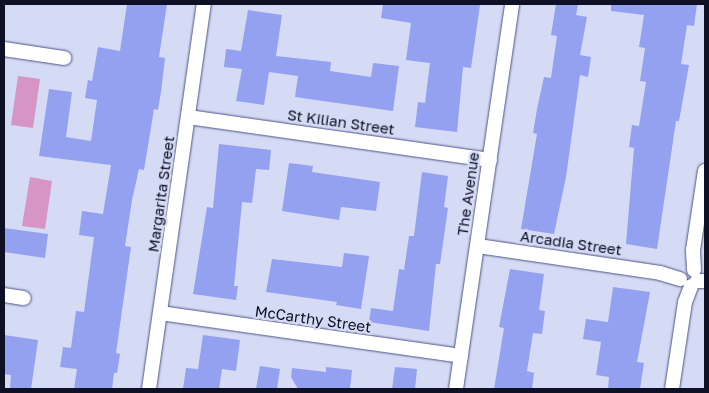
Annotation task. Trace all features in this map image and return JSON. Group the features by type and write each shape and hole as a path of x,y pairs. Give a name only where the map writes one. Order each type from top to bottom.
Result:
{"street":[{"name":"Margarita Street","path":"149,389 204,4"},
{"name":"The Avenue","path":"456,389 512,4"},
{"path":"4,49 64,58"},
{"name":"St Kilian Street","path":"188,117 490,160"},
{"path":"672,389 685,302 692,277 693,250 705,171"},
{"name":"Arcadia Street","path":"478,246 692,277"},
{"path":"4,295 24,298"},
{"name":"McCarthy Street","path":"160,313 461,356"}],"shaded area":[{"path":"18,76 40,79 33,128 11,125"},
{"path":"30,177 52,181 45,229 22,226"}],"building":[{"path":"127,4 167,4 159,57 165,58 161,92 158,110 154,109 144,170 139,169 132,200 125,246 131,247 116,353 120,354 117,373 114,373 112,389 74,389 77,369 60,367 63,347 71,348 76,311 84,312 94,237 79,235 82,211 103,214 111,165 39,156 49,89 72,92 66,137 91,141 97,100 85,98 88,80 92,81 98,47 120,51"},
{"path":"383,4 480,5 471,68 463,67 457,132 415,127 418,102 425,103 430,63 406,60 411,23 381,18"},
{"path":"556,4 578,4 576,15 587,17 580,55 591,57 588,77 580,75 566,177 554,234 521,229 537,134 533,133 537,109 544,77 551,78 557,36 551,35"},
{"path":"611,4 697,4 694,26 687,25 681,64 689,65 679,121 676,121 657,249 626,244 634,148 629,147 632,125 639,126 646,82 640,81 645,48 639,47 644,15 611,11"},
{"path":"248,10 282,15 276,56 331,62 330,71 371,77 373,63 399,66 393,111 295,97 298,76 269,72 264,105 236,101 242,69 224,67 226,49 241,51"},
{"path":"219,144 271,150 269,170 256,169 252,203 242,202 234,286 238,286 236,300 193,294 207,207 213,208"},
{"path":"289,163 313,166 312,172 380,182 376,211 341,207 339,220 282,211"},
{"path":"422,172 448,176 444,207 448,208 440,264 436,264 429,331 369,322 371,308 393,311 399,269 404,270 409,236 414,236"},
{"path":"4,228 48,234 45,258 4,252"},
{"path":"344,253 369,256 361,309 336,305 337,302 266,292 272,259 342,267"},
{"path":"510,269 544,274 539,310 545,311 542,334 533,333 527,371 534,373 532,389 494,389 504,328 499,327"},
{"path":"613,287 650,292 637,362 644,363 640,389 608,389 609,377 596,375 601,342 583,339 586,319 608,322"},
{"path":"4,335 38,340 31,389 10,389 11,375 4,374"},
{"path":"203,335 240,340 236,371 222,369 219,389 183,389 186,368 198,369"},
{"path":"260,366 280,369 277,389 256,389"},
{"path":"326,367 352,370 350,389 298,389 291,377 292,368 326,372"},
{"path":"395,367 417,369 415,389 392,389"}]}
